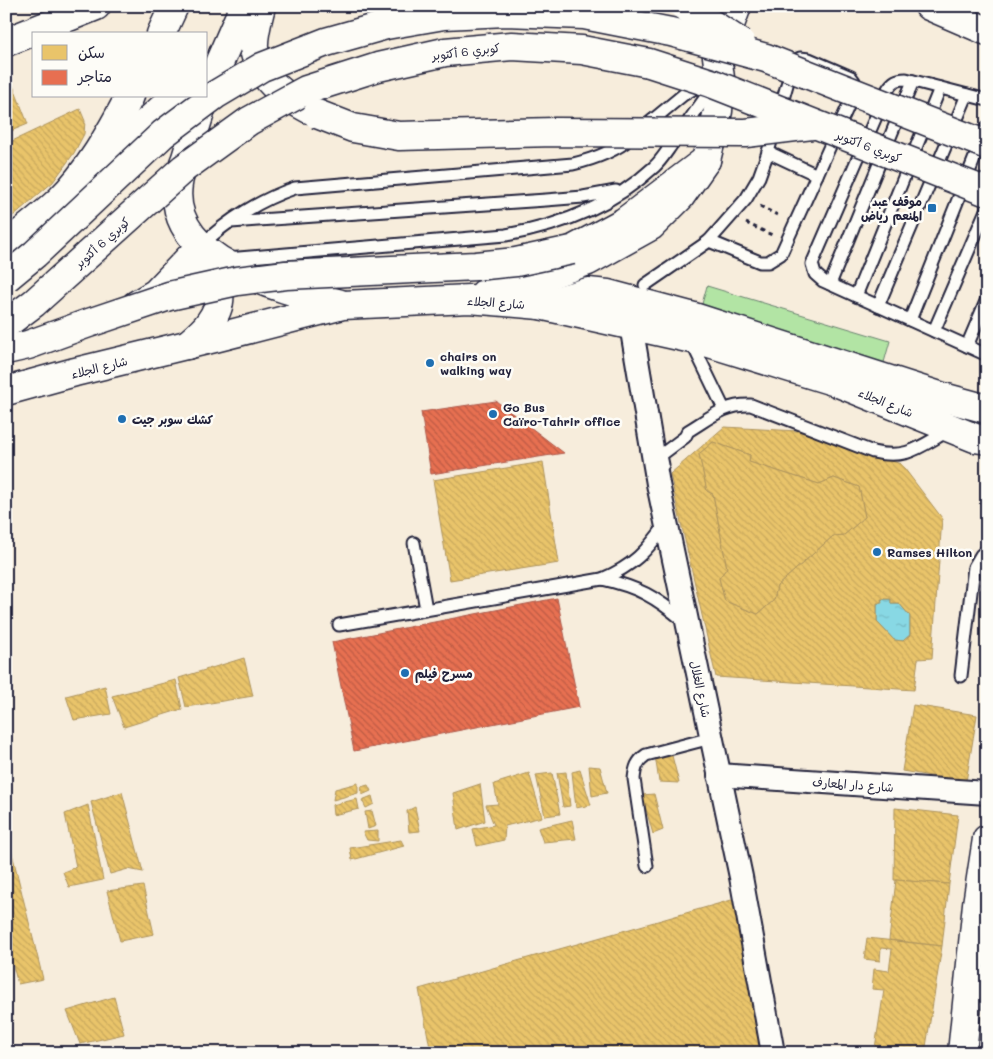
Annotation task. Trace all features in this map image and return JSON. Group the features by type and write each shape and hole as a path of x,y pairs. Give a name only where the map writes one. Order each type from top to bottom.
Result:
{"main road":[{"path":"6,42 96,6"},
{"path":"162,32 174,6"},
{"path":"208,87 214,62 244,6"},
{"path":"261,6 256,23 254,47 260,68 275,87 291,100 317,114 353,128 399,136 555,132 746,133 813,124"},
{"path":"684,6 766,58"},
{"path":"468,299 588,261 651,226 680,197 706,160 718,111 730,80 717,49 710,6"},
{"path":"717,49 730,25 737,6"},
{"path":"929,6 987,31"},
{"path":"6,278 35,254 163,134 215,95 262,67 326,42 386,25 444,16 506,12 584,15 671,32 766,58 987,145"},
{"name":"كوبري 6 أكتوبر","path":"6,324 41,297 184,168 249,120 306,90 378,67 445,52 512,46 582,50 649,63 711,83 987,192"},
{"path":"61,199 81,175 107,138 129,98"},
{"path":"6,244 61,199 174,98"},
{"path":"205,98 178,184 178,201 183,222 193,237 234,269 297,293 343,305"},
{"path":"6,350 28,345 169,296 237,281 286,275 476,266 516,262 572,250 624,222 706,160"},
{"path":"6,360 114,319 156,293 173,276 211,252"},
{"path":"173,276 194,273 203,275 216,283 219,293 218,305 214,316 187,345"},
{"path":"540,305 588,292 608,294 692,328 987,409"},
{"name":"شارع الجلاء","path":"6,391 343,305 468,299 540,305 631,325 692,328 836,382 975,439"},
{"path":"962,1053 977,904 987,839"}],"street":[{"name":"شارع الغلال","path":"631,325 657,454 666,524 741,877 774,1053"},
{"name":"شارع دار المعارف","path":"719,775 987,793"}],"lane":[{"path":"645,285 709,241 746,200 759,177 768,152 794,63 800,58 809,59 851,77 856,86 854,95 781,254 768,262 760,262 709,241"},
{"path":"987,100 906,79 896,80 888,89 812,264 815,274 823,281 987,355"},
{"path":"730,80 655,166 607,201 568,219 520,232 211,252 215,233 265,200 295,188 558,166 588,160 615,149 627,141 694,87 730,80"},
{"path":"830,284 913,81"},
{"path":"856,296 940,88"},
{"path":"772,95 783,100"},
{"path":"878,306 967,95"},
{"path":"910,320 987,127"},
{"path":"768,152 817,175"},
{"path":"230,222 555,199 597,195 626,189"},
{"path":"934,331 987,208"},
{"path":"967,346 987,299"},
{"path":"692,328 724,409"},
{"path":"696,666 708,668 692,610 657,454 685,436 688,431 724,409 736,405 751,405 873,452 888,455 902,455 915,450 975,439"},
{"path":"339,624 602,579 621,571 638,558 654,542 666,524"},
{"path":"414,543 426,609"},
{"path":"961,676 974,567 981,555 987,550"},
{"path":"602,579 628,585 649,594 668,607 687,624"},
{"path":"647,866 634,779 634,770 639,760 646,754 711,738"}],"path":[{"path":"746,200 795,223"},
{"path":"732,216 786,241"}],"green space":[{"path":"707,286 890,341 883,366 700,311"}],"water":[{"path":"881,599 891,599 891,603 899,603 910,616 910,635 903,641 894,640 877,622 877,603 881,603"}],"building: سكن":[{"path":"12,83 28,124 6,133 6,85"},
{"path":"80,109 85,121 84,134 74,153 53,182 13,216 6,199 6,144"},
{"name":"Ramses Hilton","path":"724,427 798,431 901,464 942,518 932,658 918,659 914,690 716,677 670,474","holes":["713,442 750,455 749,462 819,484 834,478 859,487 865,517 844,535 833,536 777,586 774,600 758,614 725,601 719,578 727,568 713,494 707,491 699,454","881,599 891,599 891,603 899,603 910,616 910,635 903,641 894,640 877,622 877,603 882,603"]},
{"path":"713,442 750,455 749,462 819,484 834,478 859,487 865,517 844,535 833,536 777,586 774,600 758,614 725,601 719,578 727,568 713,494 707,491 699,454"},
{"path":"543,462 559,563 450,580 433,480"},
{"path":"244,658 253,696 186,707 179,678"},
{"path":"176,680 182,709 124,727 112,696"},
{"path":"105,686 111,714 74,720 66,696"},
{"path":"913,705 977,715 966,782 902,771"},
{"path":"670,748 679,783 659,782 655,755"},
{"path":"589,766 600,767 607,793 592,796"},
{"path":"580,770 591,805 576,808 572,772"},
{"path":"566,772 570,806 563,807 557,773"},
{"path":"529,773 542,817 505,826 504,840 477,846 473,829 494,825 486,805 498,804 494,784"},
{"path":"552,773 560,814 545,816 536,775"},
{"path":"358,783 358,793 333,800 335,789"},
{"path":"480,784 485,821 458,830 453,793"},
{"path":"368,785 371,791 362,795 361,787"},
{"path":"122,792 143,872 128,869 110,874 91,802"},
{"path":"654,794 663,830 653,834 642,795"},
{"path":"372,796 374,804 366,808 362,800"},
{"path":"357,799 359,809 333,815 332,805"},
{"path":"88,805 103,880 69,887 63,872 76,867 65,814"},
{"path":"415,807 420,831 409,832 407,811"},
{"path":"895,808 958,815 949,884 894,880"},
{"path":"372,811 376,826 368,829 365,812"},
{"path":"572,820 576,839 543,842 538,828"},
{"path":"6,829 43,979 18,984 6,941"},
{"path":"378,831 378,841 367,840 363,832"},
{"path":"401,840 404,846 352,860 350,848"},
{"path":"896,880 949,884 942,946 889,940"},
{"path":"143,886 154,934 120,941 107,891"},
{"path":"735,899 768,1053 431,1053 419,989"},
{"path":"867,938 942,946 925,1053 877,1053 875,1048 884,990 872,989 874,969 889,971 892,949 881,948 880,961 864,959"},
{"path":"114,997 124,1034 80,1044 67,1011"}],"building: متاجر":[{"path":"496,401 564,453 431,474 421,412"},
{"path":"557,598 579,707 354,751 332,642"}],"place":[{"name":"موقف عبد المنعم رياض","path":"932,208"},
{"name":"chairs on walking way","path":"430,363"},
{"name":"Go Bus Caïro-Tahrir office","path":"493,414"},
{"name":"كشك سوبر جيت","path":"122,419"},
{"name":"Ramses Hilton","path":"877,552"},
{"name":"مسرح فيلم","path":"405,673"}]}
